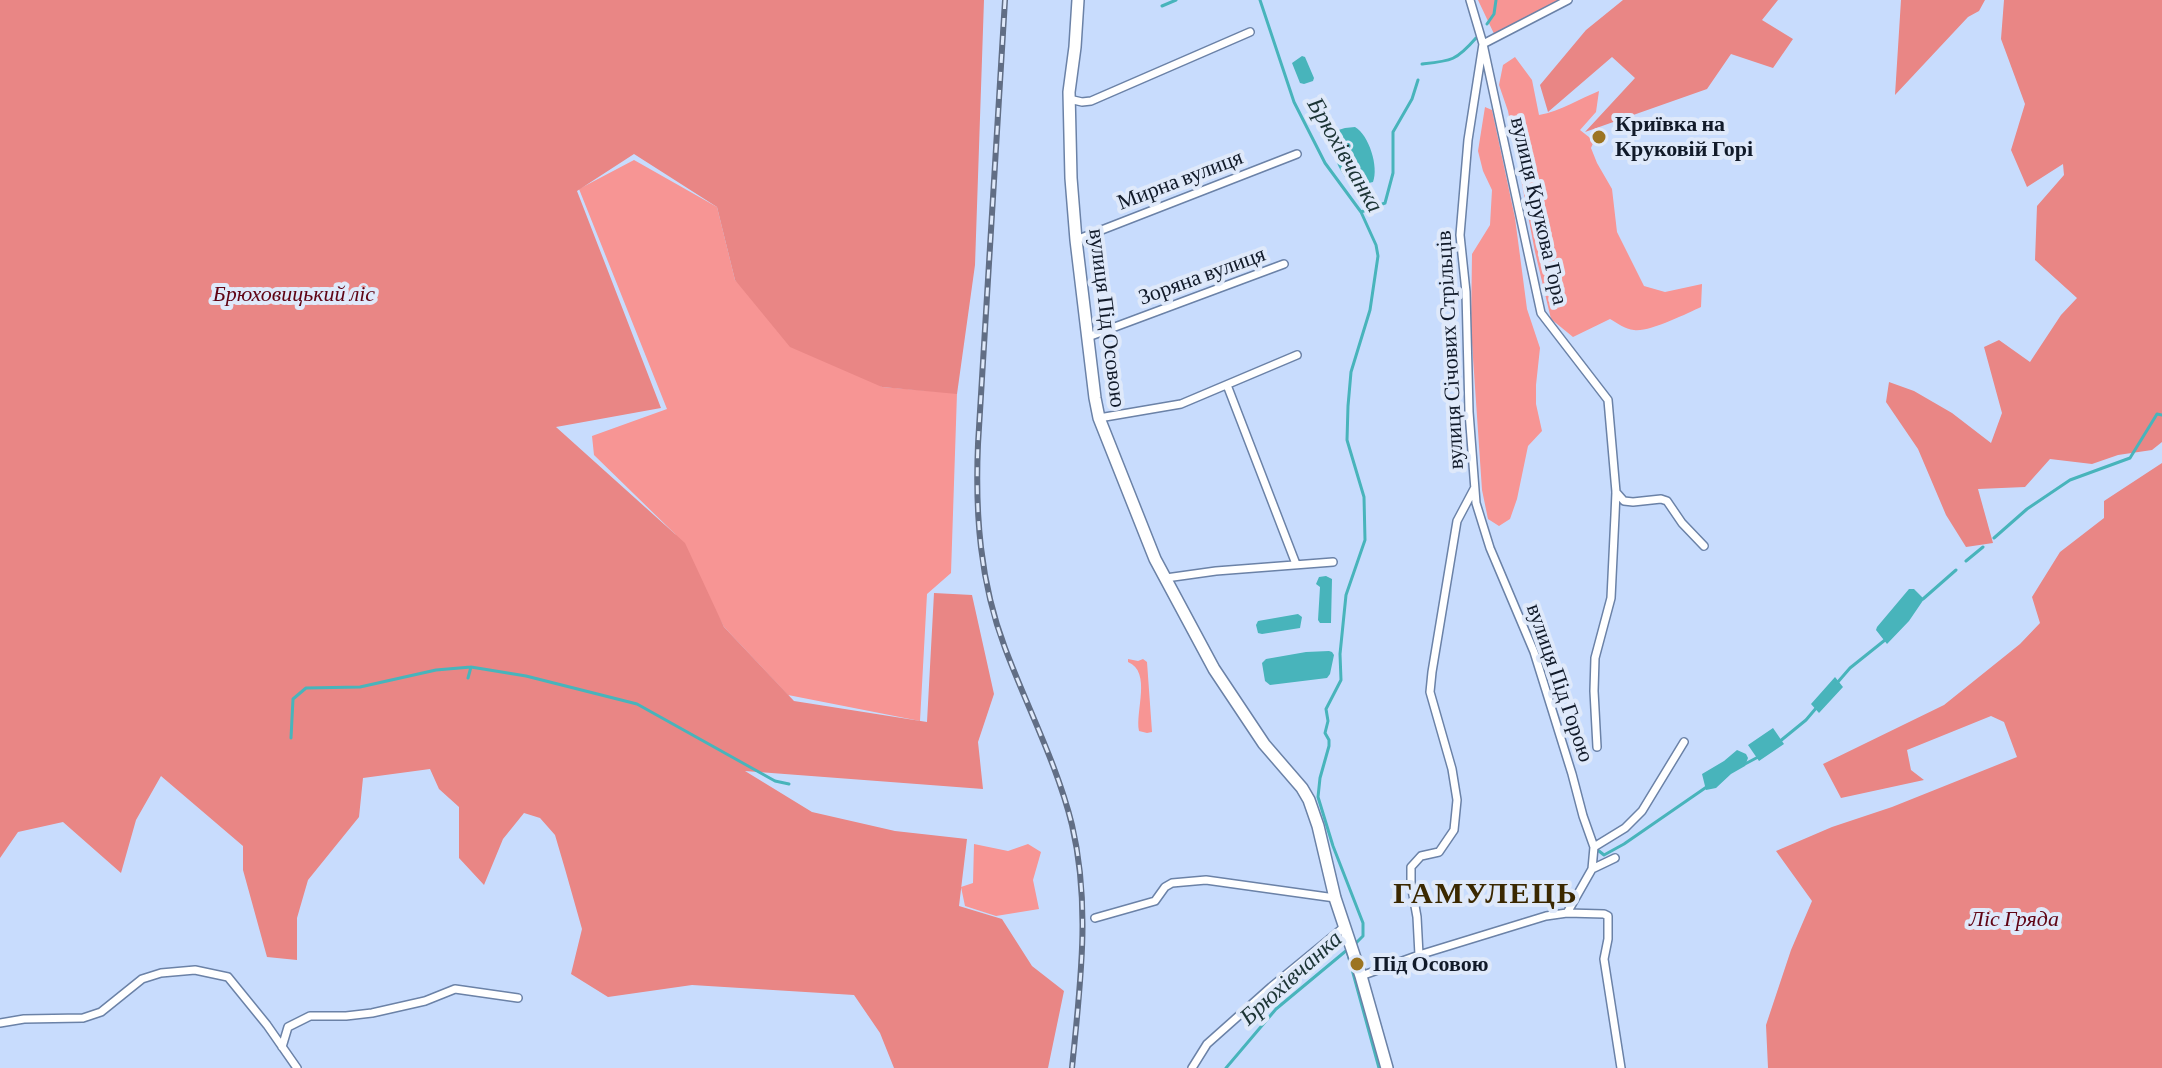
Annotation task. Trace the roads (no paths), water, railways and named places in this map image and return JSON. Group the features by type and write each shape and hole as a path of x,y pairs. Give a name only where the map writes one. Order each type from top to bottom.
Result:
{"street":[{"name":"вулиця Під Осовою","path":"1078,0 1069,99 1071,178 1099,418 1155,559 1222,684 1309,800 1335,898 1387,1068"},
{"name":"вулиця Січових Стрільців","path":"1419,955 1411,867 1421,856 1439,852 1442,848 1454,830 1457,800 1452,769 1430,692 1432,672 1457,521 1475,487 1469,412 1466,292 1460,235 1468,140 1483,44 1470,0"},
{"path":"1483,44 1568,0"},
{"path":"1069,99 1091,101 1250,32"},
{"name":"вулиця Крукова Гора","path":"1483,44 1541,313 1608,400 1616,492 1611,598 1595,658 1597,747"},
{"name":"Мирна вулиця","path":"1076,240 1297,154"},
{"name":"Зоряна вулиця","path":"1088,337 1284,264"},
{"path":"1099,418 1181,404 1297,355"},
{"path":"1227,385 1296,564"},
{"name":"вулиця Під Горою","path":"1475,487 1476,503 1490,548 1534,652 1594,847"},
{"path":"1616,492 1624,501 1667,501 1704,546"},
{"path":"1166,578 1333,562"},
{"path":"1567,913 1592,869 1594,847 1625,828 1642,811 1684,742"},
{"path":"1592,869 1615,858"},
{"path":"1095,918 1155,901 1172,883 1206,880 1335,898"},
{"path":"1361,976 1546,916 1604,914 1608,916 1604,959 1621,1068"},
{"path":"1192,1068 1207,1044 1271,987 1346,932"},
{"path":"0,1023 24,1019 83,1018 101,1012 142,979 161,973 195,970 228,977 297,1068"},
{"path":"282,1047 288,1027 310,1016 372,1013 425,1001 455,989 518,998"}],"water":[{"path":"1302,56 1314,78 1304,84 1300,83 1292,63"},
{"path":"1355,127 1365,137 1375,168 1373,182 1360,185 1352,183 1340,169 1331,140 1335,131"},
{"path":"1319,577 1332,579 1331,623 1320,623 1320,587 1316,584"},
{"path":"1909,589 1914,589 1924,599 1887,644 1877,627"},
{"path":"1298,614 1302,617 1300,628 1258,633 1258,621"},
{"path":"1329,651 1334,655 1327,678 1270,685 1265,681 1262,663 1266,659"},
{"path":"1835,677 1843,687 1819,713 1811,704"},
{"path":"1773,728 1784,744 1759,761 1748,745"},
{"path":"1737,750 1748,758 1745,766 1716,788 1706,790 1702,774"}],"waterway":[{"path":"1162,6 1176,0"},
{"name":"Брюхівчанка","path":"1260,0 1294,102 1325,163 1361,212 1378,256 1370,310 1351,372 1348,406 1347,440 1364,497 1365,540 1346,595 1340,654 1341,680 1326,709 1328,721 1325,733 1329,746 1318,797 1363,923 1363,936 1353,946"},
{"path":"1487,24 1494,14 1496,0"},
{"path":"1422,64 1452,58 1476,38"},
{"path":"1361,212 1385,203 1393,173 1393,132 1412,99 1418,80"},
{"path":"1994,538 2027,509 2070,480 2130,458 2157,414 2162,415"},
{"path":"1966,561 1983,547"},
{"path":"1923,599 1956,570"},
{"path":"1837,683 1850,668 1885,640"},
{"path":"468,678 471,667"},
{"path":"291,738 293,699 306,688 360,687 436,670 471,667 526,676 637,704 775,781 789,784"},
{"path":"1779,742 1817,707"},
{"path":"1745,764 1760,756"},
{"path":"1599,851 1604,855 1624,844 1708,786"},
{"name":"Брюхівчанка","path":"1226,1068 1276,1009 1347,950"},
{"path":"1347,951 1379,1068"}],"railway":[{"path":"1005,0 977,496 981,548 997,623 1058,780 1078,855 1082,946 1072,1068"}],"place":[{"name":"Криївка на Круковій Горі","path":"1599,137"},
{"name":"Під Осовою","path":"1357,964"}],"district":[{"name":"ГАМУЛЕЦЬ","path":"1486,894"}],"park label":[{"name":"Брюховицький ліс","path":"294,294"},
{"name":"Ліс Гряда","path":"2014,919"}]}
